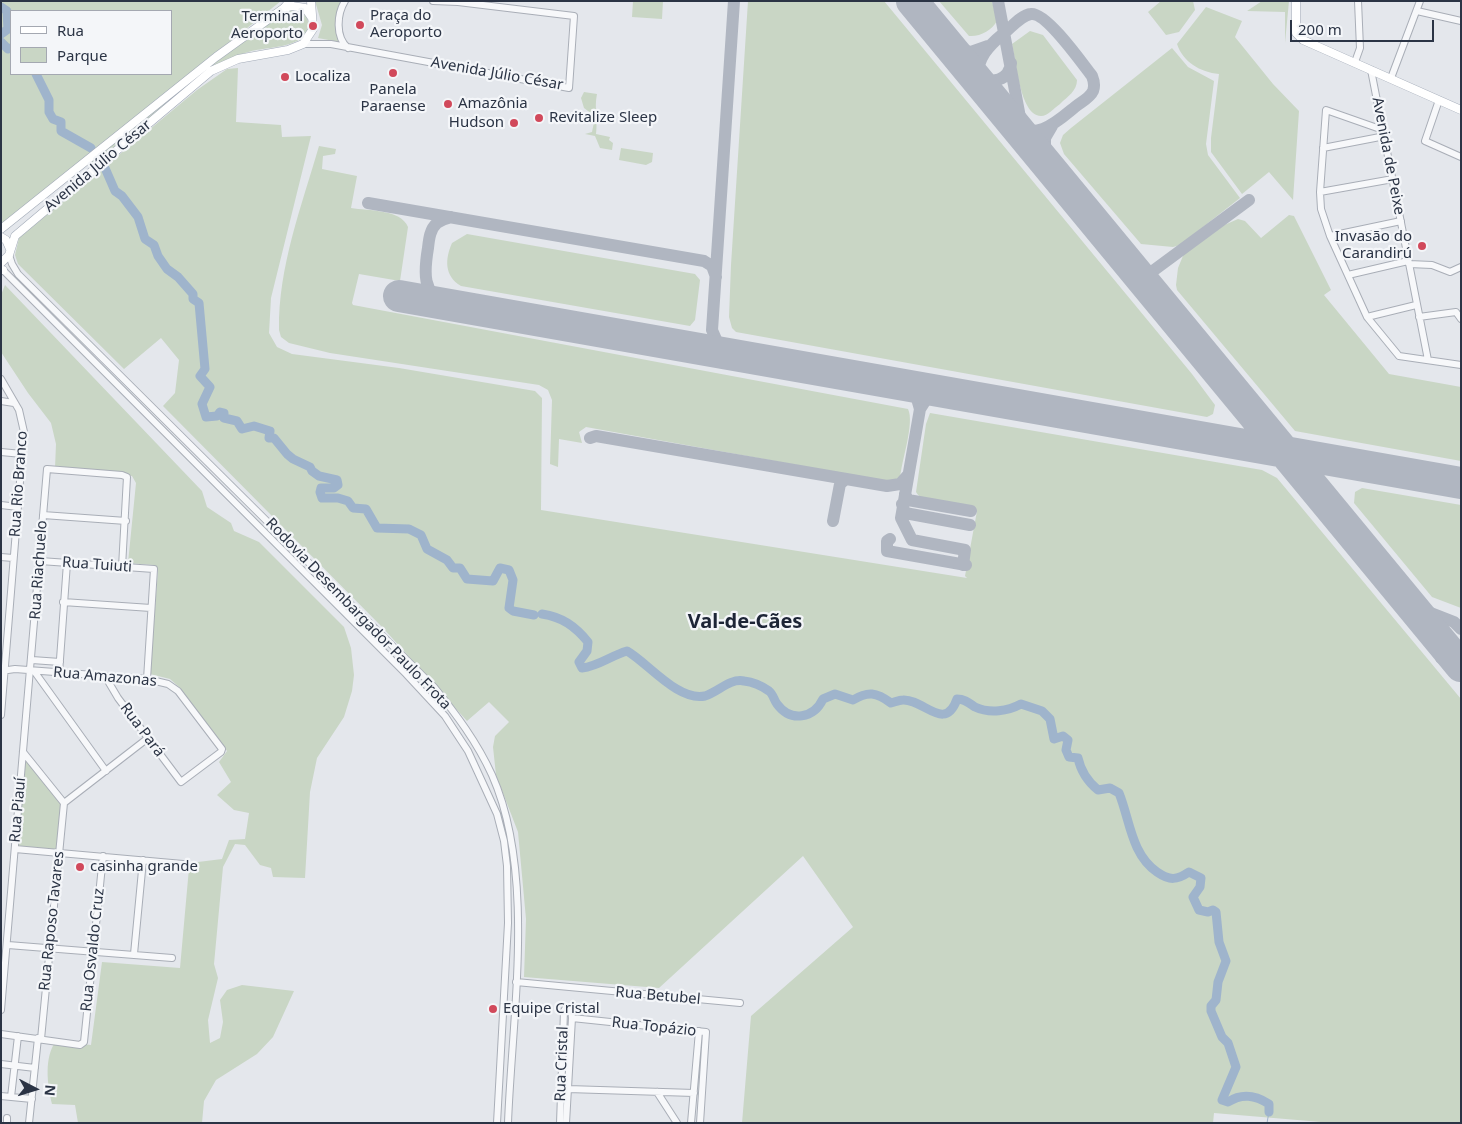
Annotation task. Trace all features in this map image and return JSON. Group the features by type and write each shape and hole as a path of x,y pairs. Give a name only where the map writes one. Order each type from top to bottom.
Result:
{"main road":[{"name":"Avenida Júlio César","path":"1,229 216,57 284,8 290,1"},
{"path":"303,44 312,33 311,1"},
{"path":"1296,1 1296,33 1303,40 1461,110"},
{"path":"284,8 292,6 304,8 313,20"},
{"name":"Avenida Júlio César","path":"2,268 10,253 15,236 211,71 238,59 303,44"},
{"path":"1,237 9,244 10,253"}],"street":[{"path":"345,1 340,11 340,37 348,48"},
{"name":"Avenida Júlio César","path":"303,44 319,43 569,88 574,16 458,2 433,1"},
{"path":"1355,62 1360,48 1358,1"},
{"path":"1391,78 1420,1"},
{"path":"1417,10 1460,19"},
{"name":"Avenida de Peixe","path":"1371,70 1418,317 1428,360"},
{"path":"1439,100 1425,141 1461,157"},
{"path":"1384,133 1326,109 1320,192 1321,209 1330,236 1367,317 1399,356 1461,366"},
{"path":"1323,148 1384,133"},
{"path":"1320,192 1393,179"},
{"path":"1330,236 1400,221"},
{"name":"Rodovia Desembargador Paulo Frota","path":"10,253 12,264 18,274 434,687 456,714 492,776 512,840 516,871 516,982 508,1123"},
{"path":"1348,275 1409,263 1432,265 1450,272 1461,267"},
{"name":"Rodovia Desembargador Paulo Frota","path":"2,268 400,668 445,716 475,763 489,795 504,840 508,913 503,974 497,1123"},
{"path":"1367,317 1416,305"},
{"path":"1418,317 1456,312 1461,319"},
{"name":"Rua Rio Branco","path":"1,379 23,425 18,507 2,663 1,715"},
{"path":"1,401 14,403"},
{"path":"1,452 22,454"},
{"name":"Rua Riachuelo","path":"32,671 47,469 126,476 129,482 126,521"},
{"path":"1,505 18,507"},
{"path":"43,516 126,521 122,567"},
{"path":"1,557 13,558"},
{"name":"Rua Tuiuti","path":"40,560 154,570 151,608"},
{"path":"59,673 67,563"},
{"path":"64,602 151,608 147,679"},
{"path":"32,660 60,662"},
{"name":"Rua Amazonas","path":"2,663 15,669"},
{"name":"Rua Amazonas","path":"2,671 15,669 147,679 168,684 178,691 222,750 182,782"},
{"path":"32,671 106,771"},
{"name":"Rua Piauí","path":"1,1010 23,752 32,671"},
{"name":"Rua Pará","path":"105,676 118,698 182,782"},
{"path":"23,752 64,803 148,738"},
{"name":"Rua Raposo Tavares","path":"29,1123 50,948 64,803"},
{"path":"15,849 183,864"},
{"name":"Rua Osvaldo Cruz","path":"40,1039 83,1044 103,856"},
{"path":"134,954 143,860"},
{"path":"8,945 172,958"},
{"name":"Rua Betubel","path":"516,982 740,1003"},
{"name":"Rua Cristal","path":"560,1123 562,1054 566,1007 572,1009 566,1123"},
{"name":"Rua Topázio","path":"572,1018 706,1032 702,1104"},
{"path":"691,1123 699,1031"},
{"path":"1,1034 40,1039"},
{"path":"11,1097 18,1036"},
{"path":"562,1054 570,1054"},
{"path":"1,1064 35,1068"},
{"path":"568,1090 694,1093"},
{"path":"658,1092 677,1123"},
{"path":"1,1096 32,1099"},
{"path":"693,1104 702,1104 700,1123"}],"green space":[{"path":"1,1 281,1 1,224"},
{"path":"315,1 342,2 337,11 336,21 336,32 339,42 318,38 322,25"},
{"path":"633,1 663,1 662,19 632,17"},
{"path":"748,1 884,1 1192,374 1215,405 1213,414 1207,417 736,332 732,328 729,317"},
{"path":"939,1 992,1 997,21 985,32 969,36"},
{"path":"1161,1 1193,1 1195,10 1179,32 1166,35 1148,12"},
{"path":"1262,1 1289,1 1285,43 1285,12 1247,11"},
{"path":"1206,7 1242,21 1235,37 1273,84 1299,111 1293,200 1269,172 1242,194 1211,152 1219,74 1205,71 1193,65 1183,56 1177,44"},
{"path":"286,10 305,11 308,24 306,33 300,39 291,44 248,52 202,70"},
{"path":"1030,31 1043,35 1077,80 1072,93 1044,116 1034,114 1028,107 1020,86 1012,44"},
{"path":"1172,48 1188,67 1214,81 1206,144 1208,155 1240,198 1180,245 1173,247 1141,244 1064,154 1060,143 1063,135 1071,128"},
{"path":"238,68 236,122 281,125 282,137 311,136 271,298 269,333 277,347 292,354 399,368 535,391 542,398 541,510 967,578 965,576 977,511 934,503 926,500 916,492 926,424 930,413 1262,470 1277,478 1461,699 1461,1123 1333,1123 1214,1113 1213,1123 742,1123 751,1016 853,927 803,856 659,988 524,977 526,919 518,832 496,775 493,747 495,736 509,722 489,702 467,721 383,628 163,406 175,393 179,360 161,338 124,369 18,264 15,255 19,238 197,90 227,69"},
{"path":"200,73 201,75 92,165 90,162"},
{"path":"584,92 597,94 596,134 610,137 609,140 613,143 612,150 600,148 595,136 585,134 592,132 594,122 592,114 584,108 581,98"},
{"path":"319,146 336,149 335,154 323,156 322,169 357,176 351,208 391,214 399,217 408,227 400,281 359,274 353,305 908,409 910,415 909,433 900,479 891,482 586,427 579,432 582,443 559,439 558,467 550,464 552,400 548,390 539,385 330,353 289,343 281,337 279,330 282,283 292,236"},
{"path":"621,148 653,153 652,162 646,165 619,160"},
{"path":"1289,215 1294,216 1331,290 1324,295 1389,374 1461,387 1461,461 1295,431 1177,290 1178,268 1185,251 1213,230 1238,219 1245,221 1261,238"},
{"path":"467,234 695,274 700,280 695,320 690,326 461,286 451,277 447,261 452,243"},
{"path":"5,285 202,491 207,507 231,523 234,531 259,542 344,627 351,648 354,675 352,691 344,717 317,758 310,792 305,878 273,877 271,868 260,865 245,845 235,844 223,867 214,964 218,978 208,1020 210,1043 220,1038 223,1022 220,1000 227,990 242,985 294,991 273,1037 257,1054 216,1080 204,1101 202,1123 78,1123 75,1105 52,1104 48,1063 52,1047 56,1041 91,1045 102,962 180,968 189,868 198,862 222,859 229,840 245,839 249,813 234,810 217,795 231,782 219,762 227,751 179,687 170,679 150,674 158,570 154,565 128,563 136,483 132,476 55,468 56,444 51,423 28,393 1,352 1,295"},
{"path":"1362,488 1461,505 1461,608 1432,597 1354,503 1355,492"},
{"path":"24,754 66,802 61,852 16,848"}],"waterway":[{"path":"1,7 7,11 8,29 1,34"},
{"path":"1,42 8,49 10,48"},
{"path":"36,75 49,100 49,112 53,119 61,122 61,131 91,148"},
{"path":"105,168 115,191 122,196 138,217 145,239 154,245 158,256 167,269 178,277 193,294 193,299 199,303 205,369 200,376 210,387 202,404 206,417 217,416 220,412 224,413 224,418 237,421 242,429 254,426 270,431 269,438 274,438 293,459 310,467 319,476 337,480 338,485 334,488 321,488 322,498 338,498 348,501 353,508 366,509 377,528 409,529 421,535 427,549 447,560 453,568 460,568 467,579 493,581 500,568 509,570 513,580 509,608 513,611 534,615"},
{"path":"542,614 556,617 568,623 588,642 587,651 579,662 582,668 627,651 663,680 684,693 705,696 729,683 739,681 757,684 769,691 783,710 795,716 808,714 823,699 835,694 853,700 863,695 872,694 891,703 902,700 911,701 940,714 952,709 957,699 965,700 975,707 993,711 1005,710 1021,704 1042,711 1050,719 1054,739 1063,736 1068,740 1066,750 1069,757 1078,758 1085,776 1091,783 1098,790 1110,788 1119,793 1136,846 1148,865 1170,878 1181,877 1189,872 1201,878 1200,887 1193,897 1199,910 1208,912 1213,910 1216,912 1219,942 1226,961 1218,982 1216,1000 1211,1006 1211,1011 1222,1037 1228,1043 1236,1067 1222,1100 1228,1102 1243,1096 1254,1097 1269,1104 1269,1112"},
{"path":"1267,1123 1269,1112"}],"taxiway":[{"path":"729,355 718,344 712,330 734,1"},
{"path":"998,1 1023,133 1027,142"},
{"path":"976,78 979,64 988,48 1020,19 1031,14 1038,16 1054,29 1092,76 1094,89 1088,98 1053,124 1037,131 1029,131 1020,128 1012,122"},
{"path":"950,48 971,52 988,46"},
{"path":"977,80 994,81 999,79 1007,74 1011,63"},
{"path":"1045,163 1045,138 1052,126"},
{"path":"1142,279 1249,200"},
{"path":"368,203 704,261 712,266 716,277"},
{"path":"446,305 438,300 429,288 426,281 426,265 429,238 433,228 439,222 451,217"},
{"path":"903,386 916,395 920,409"},
{"path":"941,392 927,398 920,409 901,518 912,540 965,550 963,565"},
{"path":"590,438 596,436 887,486 900,484 908,475"},
{"path":"833,521 840,484 846,479"},
{"path":"905,494 908,500 971,511"},
{"path":"902,504 905,513 970,525"},
{"path":"890,539 887,541 887,551 966,565"},
{"path":"1389,577 1413,606 1454,622 1461,629"},
{"path":"1401,594 1433,633 1441,658 1453,664 1461,662"}],"runway":[{"path":"912,1 1461,666"},
{"path":"399,296 1461,483"}],"place":[{"name":"Praça do Aeroporto","path":"360,25"},
{"name":"Terminal Aeroporto","path":"313,26"},
{"name":"Panela Paraense","path":"393,73"},
{"name":"Localiza","path":"285,77"},
{"name":"Amazônia","path":"448,104"},
{"name":"Revitalize Sleep","path":"539,118"},
{"name":"Hudson","path":"514,123"},
{"name":"Invasão do Carandirú","path":"1422,246"},
{"name":"casinha grande","path":"80,867"},
{"name":"Equipe Cristal","path":"493,1009"}],"district":[{"name":"Val-de-Cães","path":"745,622"}]}
